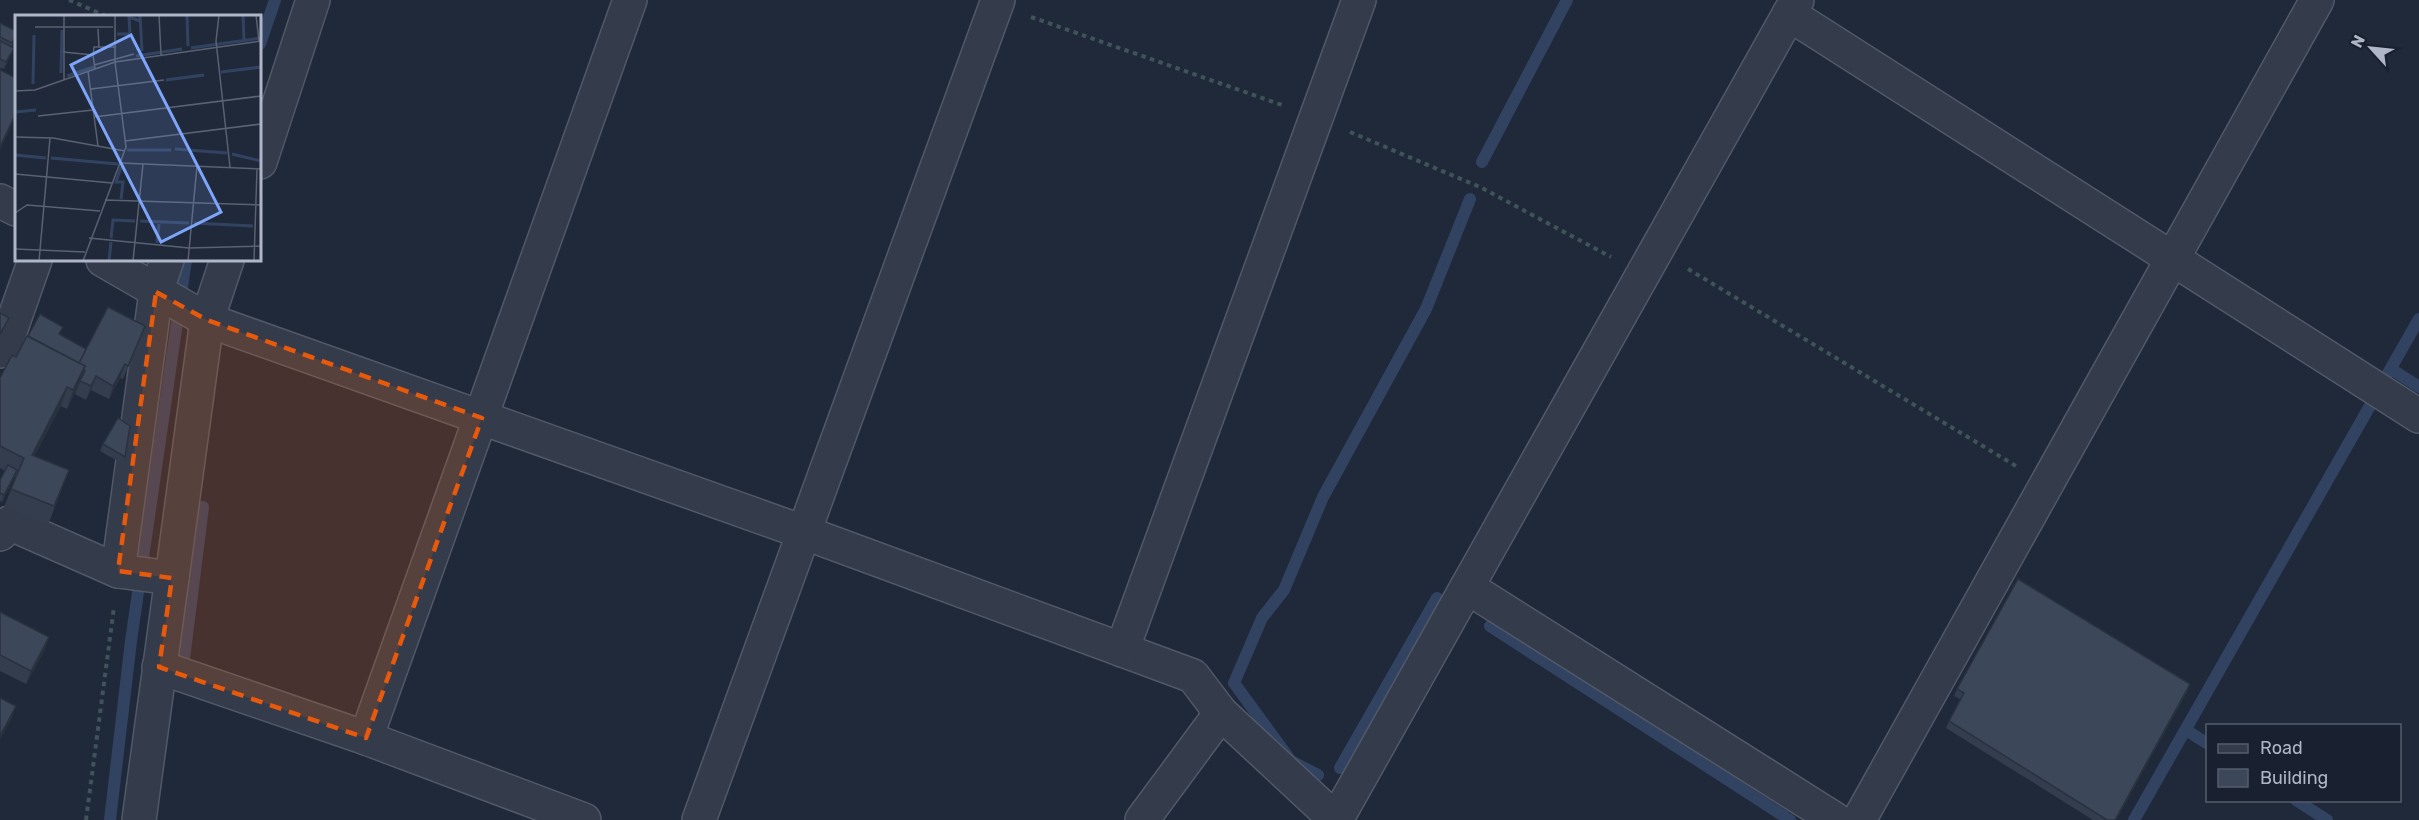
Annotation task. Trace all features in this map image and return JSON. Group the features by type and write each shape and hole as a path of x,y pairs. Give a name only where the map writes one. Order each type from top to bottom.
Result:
{"street":[{"path":"261,159 313,0"},
{"path":"366,738 630,0"},
{"path":"1122,650 1359,0"},
{"path":"1859,820 2317,0"},
{"path":"699,820 997,2"},
{"path":"105,261 202,317 803,532 1193,676 1221,713 1336,820 1793,7 2419,416"},
{"path":"0,201 15,208"},
{"path":"0,351 9,334 35,261"},
{"path":"121,571 159,293 167,261"},
{"path":"139,820 159,667 166,577 202,317 227,261"},
{"path":"3,525 121,571 166,577"},
{"path":"1467,587 1836,820"},
{"path":"159,667 366,738 585,820"},
{"path":"1142,820 1221,713"}],"path":[{"path":"69,0 104,15"},
{"path":"997,2 1317,118 1650,262 2046,485"},
{"path":"86,820 121,571"}],"highlighted area":[{"path":"156,292 207,320 482,418 366,738 159,667 172,578 118,571"}],"building":[{"path":"0,23 15,30 12,43 0,37"},
{"path":"0,41 14,48 6,62 0,59"},
{"path":"0,70 15,78 15,115 0,147"},
{"path":"108,307 145,326 128,366 125,364 113,386 96,376 91,386 80,381 85,366 79,363"},
{"path":"0,313 9,318 0,334"},
{"path":"40,314 63,327 59,334 86,349 79,363 28,336"},
{"path":"27,336 85,366 73,390 67,387 32,455 69,470 54,506 11,489 24,458 0,446 0,378 12,355 16,357"},
{"path":"118,418 130,426 125,457 103,444"},
{"path":"8,465 17,470 4,495 0,493 0,480"},
{"path":"2018,579 2190,684 2115,820 2107,820 1949,721 1964,693 1957,689"},
{"path":"0,612 49,637 31,671 0,655"},
{"path":"0,698 16,706 0,736"}],"waterway":[{"path":"261,41 275,0"},
{"path":"1482,162 1567,0"},
{"path":"1318,775 1291,761 1234,683 1262,618 1284,590 1323,497 1426,309 1470,199"},
{"path":"110,820 131,641 186,261"},
{"path":"2387,375 2419,319"},
{"path":"2391,369 2419,387"},
{"path":"2134,820 2371,404"},
{"path":"184,659 203,507"},
{"path":"1340,768 1437,598"},
{"path":"1490,626 1790,820"},
{"path":"2186,730 2206,743"},
{"path":"2299,802 2327,820"}]}
